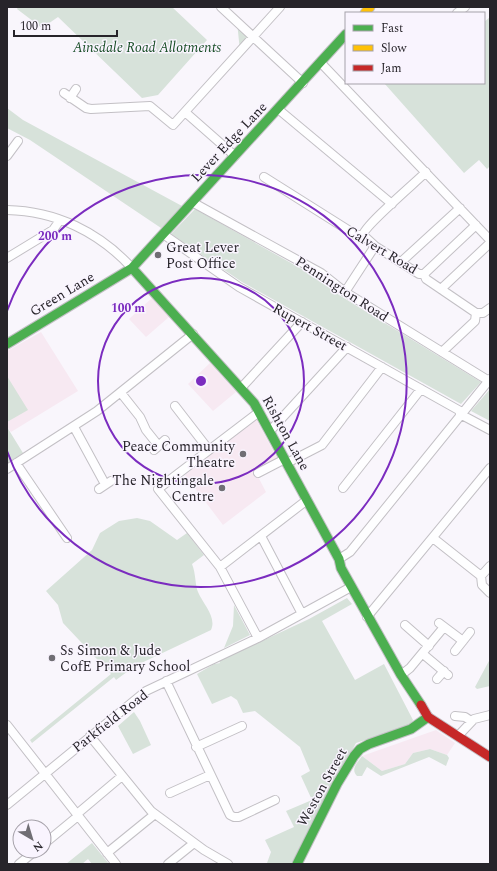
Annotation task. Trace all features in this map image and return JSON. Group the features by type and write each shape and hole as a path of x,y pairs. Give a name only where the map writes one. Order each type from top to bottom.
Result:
{"street":[{"path":"221,7 303,83"},
{"path":"76,89 67,96 86,108 150,106 173,125 280,7"},
{"name":"Lever Edge Lane","path":"132,268 303,83 345,35"},
{"path":"321,63 490,241 441,288"},
{"path":"278,110 392,204"},
{"path":"185,112 235,156"},
{"path":"7,156 18,141"},
{"path":"363,235 364,232 392,204 426,172"},
{"name":"Calvert Road","path":"264,176 356,235 363,235 374,246 419,274 424,274 426,279 476,313"},
{"name":"Pennington Road","path":"190,204 321,273 345,292 488,381"},
{"path":"400,262 460,208"},
{"name":"Rishton Lane","path":"7,210 40,213 77,226 108,244 193,334 241,388 260,412 339,560 341,568 367,617 428,717"},
{"path":"7,258 53,230 60,220"},
{"path":"424,274 476,225"},
{"name":"Rupert Street","path":"165,232 239,287 463,411 490,430"},
{"path":"345,292 374,246"},
{"name":"Green Lane","path":"7,344 132,268"},
{"path":"442,352 475,321 476,313 483,313 490,308"},
{"path":"241,388 302,322"},
{"path":"7,469 74,426 121,393 193,334"},
{"path":"270,432 347,347"},
{"path":"258,473 322,445 382,367"},
{"path":"339,560 350,552 488,381"},
{"path":"343,488 421,389"},
{"path":"121,393 140,417 146,430 159,445"},
{"path":"175,406 209,450"},
{"path":"258,638 220,567 158,489 260,412"},
{"path":"74,426 105,484"},
{"path":"16,463 62,535"},
{"path":"367,617 490,468"},
{"path":"220,567 307,500"},
{"path":"261,536 302,614"},
{"path":"433,538 481,576 482,585 490,593"},
{"path":"481,576 490,566"},
{"name":"Parkfield Road","path":"7,805 146,691 258,638 351,587"},
{"path":"405,625 429,646"},
{"path":"401,675 423,654 442,625 463,641"},
{"path":"455,651 470,632"},
{"path":"423,654 446,673 437,679"},
{"path":"166,681 229,814 234,817 239,817 275,800"},
{"path":"458,736 471,721 477,717 490,715"},
{"path":"455,716 465,717 471,721"},
{"path":"428,717 490,757"},
{"name":"Weston Street","path":"297,864 345,769 357,751 365,746 414,729 428,717"},
{"path":"196,747 242,726"},
{"path":"8,729 46,773 116,864"},
{"path":"90,736 154,814 194,843 228,864"},
{"path":"170,793 210,775"},
{"path":"52,837 122,776"},
{"path":"107,853 154,814"},
{"path":"168,864 194,843"}],"shaded area":[{"path":"152,298 169,317 146,337 129,319"},
{"path":"41,332 78,391 11,432 7,427 7,351"},
{"path":"210,363 236,392 213,411 188,384"},
{"path":"256,419 277,458 255,471 266,492 223,525 185,475"},
{"path":"436,730 455,743 447,755 430,749 413,753 405,764 382,771 362,756"}],"green space":[{"name":"Ainsdale Road Allotments","path":"18,7 172,7 207,40 158,95 142,98 58,17 42,28 17,9"},
{"path":"490,17 490,166 487,169 479,160 464,173 385,84 485,84 485,21"},
{"path":"237,22 253,37 240,51"},
{"path":"7,108 23,120 182,206 161,228 30,140 7,128"},
{"path":"195,209 323,281 339,295 481,382 461,404 242,282 171,234"},
{"path":"7,376 28,410 7,422"},
{"path":"490,389 490,421 471,411"},
{"path":"7,427 23,453 7,463"},
{"path":"137,518 150,521 177,540 187,533 204,555 192,564 198,592 211,615 211,630 135,666 116,680 114,677 32,743 30,740 111,674 63,623 58,605 46,591 92,550 100,533 119,521"},
{"path":"347,598 352,604 322,621 355,680 384,664 413,720 409,726 356,743 291,864 268,864 267,863 271,852 265,840 294,827 286,811 312,800 301,776 310,771 300,747 255,711 243,713 237,700 231,696 212,704 197,674 214,664 220,663 219,661 309,619"},
{"path":"234,605 250,635 224,648 233,626"},
{"path":"490,659 490,686 477,689 475,687"},
{"path":"134,712 140,721 151,745 133,754 118,726"},
{"path":"430,749 447,755 449,758 446,766 429,757 381,776 367,767 362,776 357,776 354,771 355,766 362,756 382,771 405,764 413,753"},
{"path":"92,843 109,864 92,864 88,859 82,864 66,864"}],"traffic: fast":[{"path":"7,344 132,268 345,35"},
{"path":"132,268 254,403 339,559 341,568 401,675 421,705"},
{"path":"297,864 337,784 360,749 369,744 411,729 428,717"}],"traffic: slow":[{"path":"366,12 370,7"}],"traffic: jam":[{"path":"421,705 428,717 490,757"}],"place":[{"name":"Great Lever Post Office","path":"158,255"},
{"name":"Peace Community Theatre","path":"243,454"},
{"name":"The Nightingale Centre","path":"222,488"},
{"name":"Ss Simon & Jude CofE Primary School","path":"52,658"}]}
